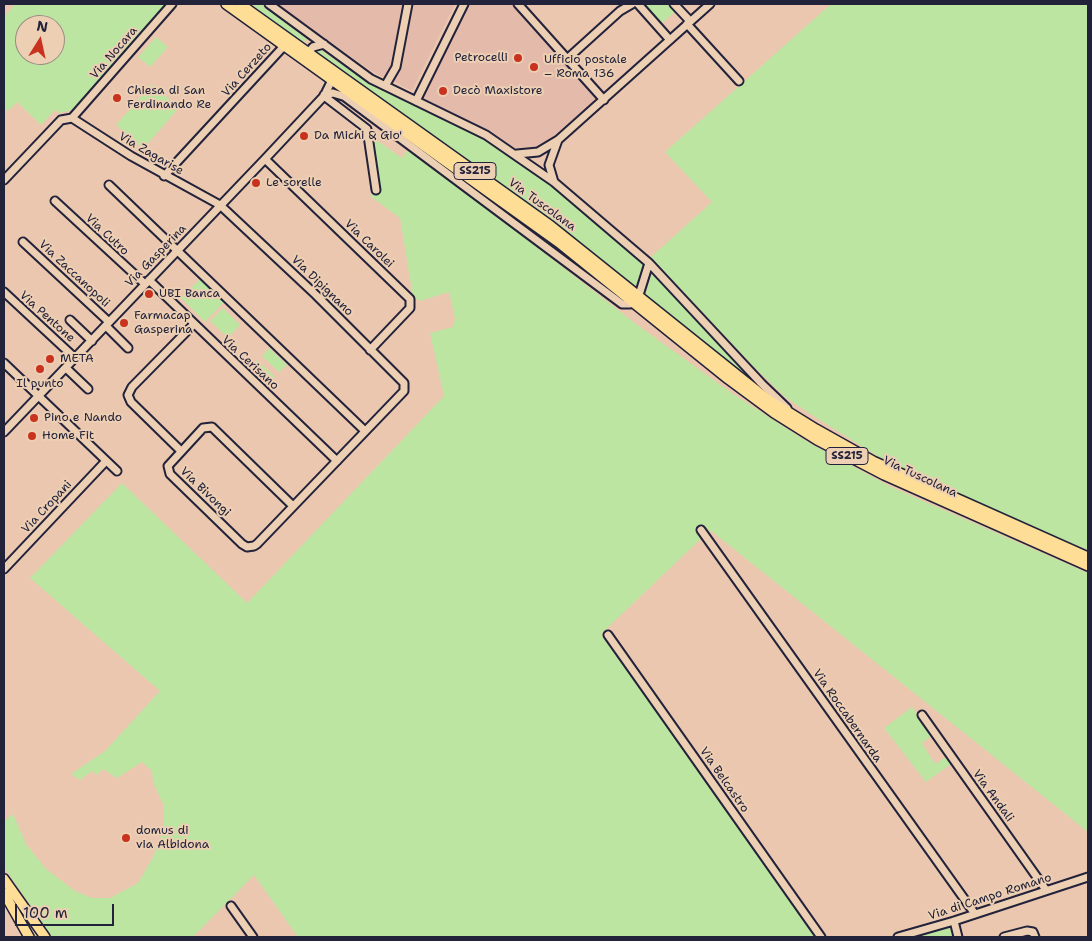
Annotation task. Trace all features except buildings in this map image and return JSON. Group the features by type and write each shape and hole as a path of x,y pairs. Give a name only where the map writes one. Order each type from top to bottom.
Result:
{"main road":[{"name":"Via Tuscolana","path":"226,4 636,298 750,386 798,418 904,476 1088,557"},
{"name":"Via Tuscolana","path":"240,4 551,226 745,392 817,440 897,481 1088,566"},
{"path":"4,879 45,937"},
{"path":"4,894 29,937"}],"street":[{"name":"Via Nocara","path":"4,180 61,120 72,118 172,4"},
{"name":"Via Tuscolana","path":"269,4 384,86 476,130 516,154 554,182 649,263 762,384 798,418"},
{"path":"384,86 396,66 408,4"},
{"path":"416,101 464,4"},
{"path":"518,4 604,100"},
{"path":"567,59 620,11 632,4"},
{"path":"638,4 670,40"},
{"path":"674,4 739,82"},
{"path":"516,154 538,152 558,140 710,4"},
{"path":"306,62 307,51 315,46 324,44"},
{"name":"Via Cerzeto","path":"164,176 284,46"},
{"name":"Via Gasperina","path":"4,432 265,160 324,96 332,80"},
{"path":"376,190 367,129 324,96 331,92 380,114"},
{"name":"Via Tuscolana","path":"345,97 484,199 622,304 628,305 636,298"},
{"name":"Via Zagarise","path":"72,118 164,176 220,205"},
{"path":"554,182 550,165 558,140"},
{"name":"Via Carolei","path":"265,160 410,299 411,305 409,310 370,350"},
{"path":"449,163 484,199"},
{"path":"109,185 366,431"},
{"name":"Via Cutro","path":"54,201 147,282"},
{"name":"Via Dipignano","path":"220,205 405,386"},
{"name":"Via Zaccanopoli","path":"22,242 107,324 128,348"},
{"path":"636,298 649,263"},
{"name":"Via Cerisano","path":"147,282 336,461"},
{"name":"Via Pentone","path":"4,292 75,358"},
{"path":"70,320 92,341"},
{"path":"181,451 131,402 128,395 132,387 193,325"},
{"path":"4,363 117,472"},
{"path":"66,368 88,388"},
{"name":"Via Bivongi","path":"293,506 212,427 203,428 168,465 169,473 245,546 255,545 293,506 336,461 366,431 404,391 405,386"},
{"name":"Via Cropani","path":"4,569 106,461"},
{"name":"Via Roccabernarda","path":"701,530 975,914"},
{"name":"Via Belcastro","path":"608,635 821,937"},
{"name":"Via Andali","path":"922,715 1046,890"},
{"name":"Via di Campo Romano","path":"898,937 954,922 1088,877"},
{"path":"231,906 253,937"},
{"path":"954,922 958,937"},
{"path":"1008,937 1027,931 1032,931 1035,937"}],"shaded area":[{"path":"276,4 405,4 393,66 386,79 370,70"},
{"path":"411,4 455,4 412,91 393,81 398,72"},
{"path":"467,4 513,4 599,101 552,141 534,150 519,150 421,99"}],"green space":[{"path":"15,4 167,4 73,110 59,113 55,110 41,125 17,102 8,111 4,107 4,17"},
{"path":"251,4 261,4 307,39 302,44"},
{"path":"644,4 672,4 677,10 662,23"},
{"path":"831,4 1088,4 1088,550 903,472 785,397 752,365 651,257 712,202 665,152"},
{"path":"156,37 168,47 150,67 138,57"},
{"path":"319,49 368,82 495,144 535,172 643,263 644,268 639,285 633,286 313,52"},
{"path":"152,84 179,108 143,149 116,125"},
{"path":"372,137 402,158 409,148 636,324 733,394 806,441 891,487 1088,573 1088,832 710,530 601,634 815,937 298,937 254,875 193,937 52,937 4,867 4,821 13,814 26,844 46,869 75,891 92,898 110,898 138,883 153,857 164,828 163,804 153,782 152,771 142,762 117,778 103,769 97,775 92,771 80,780 71,774 105,751 160,691 30,578 122,483 247,603 444,396 430,333 453,327 455,319 449,292 420,301 413,297 400,218 370,196 378,185"},
{"path":"652,272 758,384 759,386 645,296"},
{"path":"201,278 225,301 205,322 181,298"},
{"path":"223,308 240,325 228,338 210,321"},
{"path":"269,348 287,365 279,372 262,356"},
{"path":"257,360 275,377 267,384 250,367"},
{"path":"912,707 933,735 922,743 935,764 946,757 951,764 926,782 884,728"},
{"path":"949,926 953,937 912,937"}],"place":[{"name":"Petrocelli","path":"518,58"},
{"name":"Ufficio postale – Roma 136","path":"534,67"},
{"name":"Decò Maxistore","path":"443,91"},
{"name":"Chiesa di San Ferdinando Re","path":"117,98"},
{"name":"Da Michi & Gio'","path":"304,136"},
{"name":"Le sorelle","path":"256,183"},
{"name":"UBI Banca","path":"149,294"},
{"name":"Farmacap Gasperina","path":"124,323"},
{"name":"META","path":"50,359"},
{"name":"Il punto","path":"40,369"},
{"name":"Pino e Nando","path":"34,418"},
{"name":"Home Fit","path":"32,436"},
{"name":"domus di via Albidona","path":"126,838"}]}
